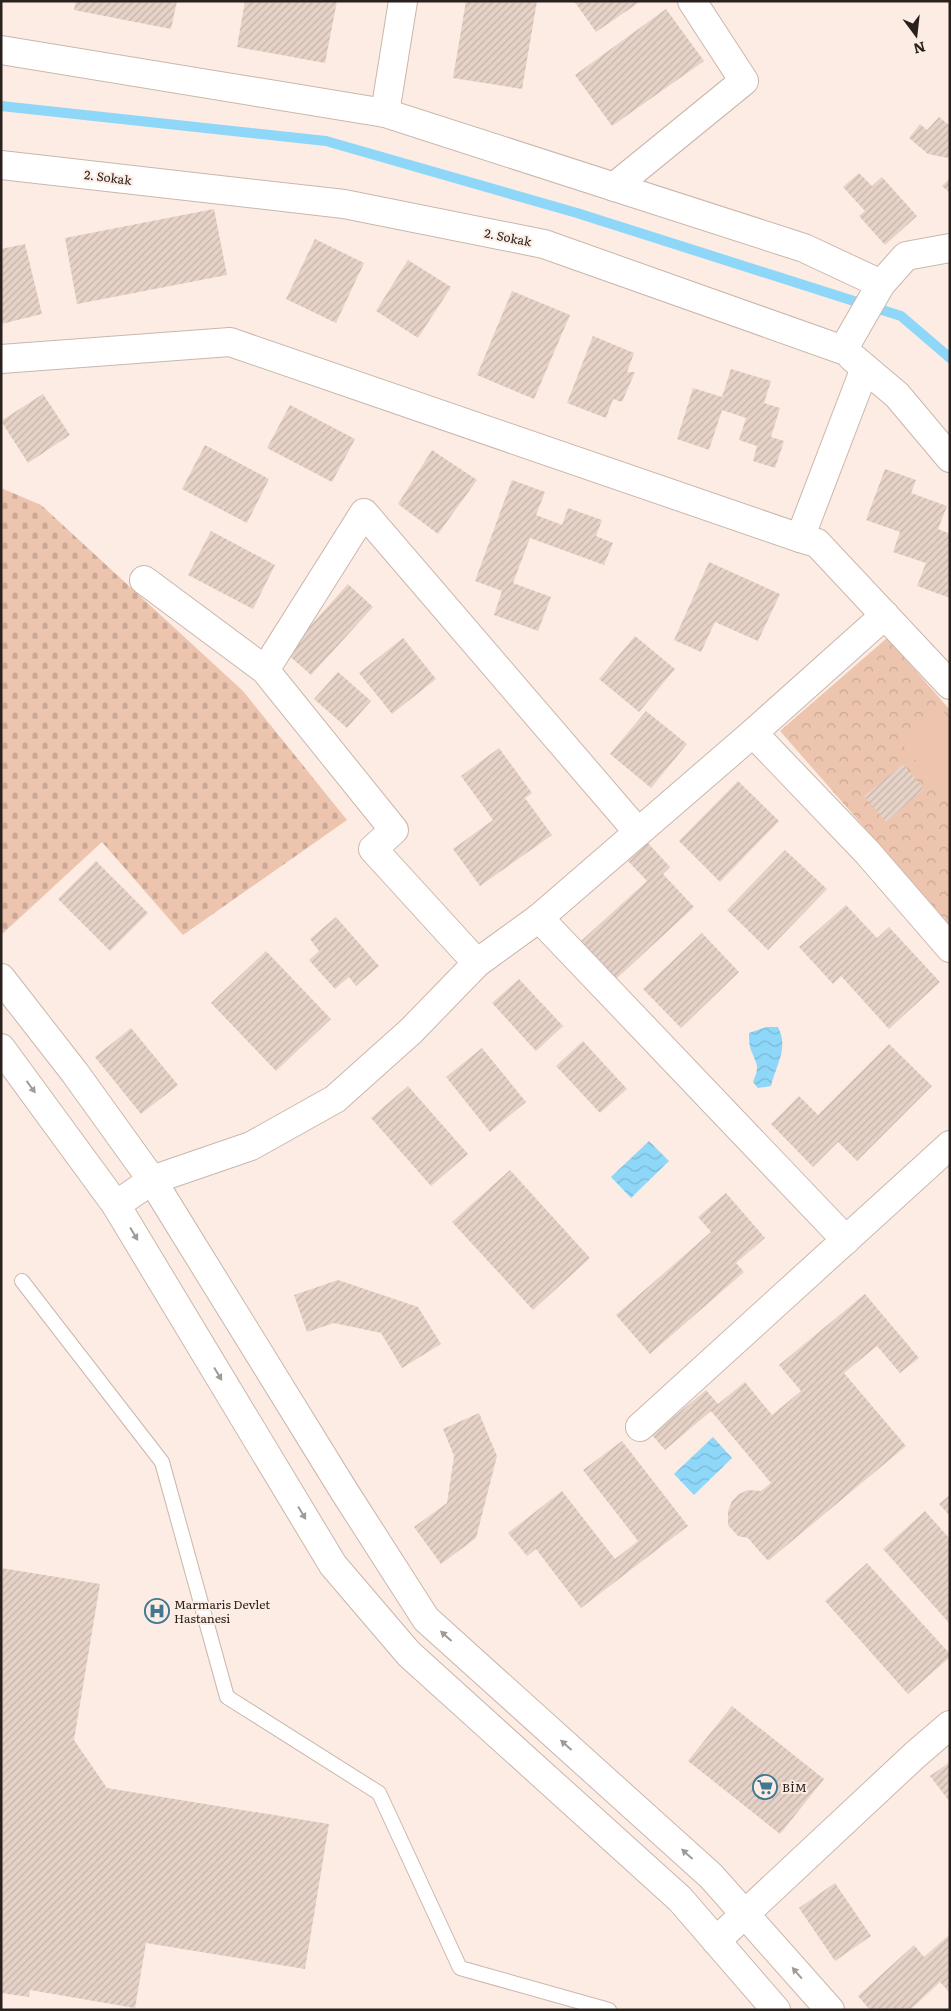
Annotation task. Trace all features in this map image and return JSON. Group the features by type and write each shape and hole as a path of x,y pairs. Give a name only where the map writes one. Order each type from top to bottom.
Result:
{"street":[{"path":"385,113 403,1"},
{"path":"614,187 744,81 692,1"},
{"path":"1,50 385,113 804,248 878,288"},
{"name":"2. Sokak","path":"1,164 344,204 544,244 843,350 897,395 950,458"},
{"path":"843,350 878,288 906,256 950,248"},
{"path":"1,359 230,342 817,544 950,685"},
{"path":"800,538 865,368"},
{"path":"265,670 364,513 638,832"},
{"path":"144,580 265,670 394,830 373,849 477,963"},
{"path":"116,1205 152,1180 251,1146 334,1099 411,1031 477,963 538,918 753,733 885,615"},
{"path":"753,733 867,852 950,948"},
{"path":"538,918 846,1240"},
{"path":"1,978 75,1073 152,1180 344,1491 426,1618 711,1876 830,2010"},
{"path":"1,1048 116,1205 333,1565 409,1654 680,1899 776,2010"},
{"path":"640,1427 950,1144"},
{"path":"716,1941 915,1755 950,1725"}],"lane":[{"path":"22,1281 162,1462 227,1697 379,1793 460,1968 609,2010"}],"green space":[{"path":"1,488 41,505 243,691 347,820 183,935 102,842 1,935"},
{"path":"887,638 950,710 950,925 780,731"},
{"path":"942,710 950,719 950,801 902,744"}],"water":[{"path":"766,1027 778,1027 781,1035 782,1049 771,1086 758,1088 753,1082 757,1066 750,1048 749,1033"},
{"path":"649,1141 669,1161 631,1198 611,1177"},
{"path":"713,1437 732,1458 694,1495 674,1474"}],"building":[{"path":"76,1 177,1 171,29 74,10"},
{"path":"245,1 337,1 325,63 237,47"},
{"path":"466,1 537,1 522,89 453,78"},
{"path":"574,1 641,1 596,32"},
{"path":"666,9 704,61 612,126 575,75"},
{"path":"939,117 950,126 950,156 948,158 928,154 909,138 920,124 927,130"},
{"path":"859,173 872,186 882,177 917,216 885,245 859,216 865,211 843,187"},
{"path":"950,178 950,193 942,186"},
{"path":"214,209 227,275 77,304 65,238"},
{"path":"315,239 364,263 336,323 286,299"},
{"path":"25,244 42,314 1,324 1,249"},
{"path":"408,260 451,287 418,338 376,311"},
{"path":"512,291 570,315 534,399 477,375"},
{"path":"593,336 634,353 627,372 635,372 622,402 613,399 606,418 567,403"},
{"path":"731,369 771,381 764,403 780,408 771,437 784,441 775,468 753,461 757,446 739,440 746,418 722,410 709,450 677,439 693,388 722,397"},
{"path":"43,394 70,435 28,463 1,421"},
{"path":"290,405 355,439 332,482 267,448"},
{"path":"205,445 269,479 247,523 182,489"},
{"path":"432,450 477,480 438,534 398,504"},
{"path":"885,469 916,480 911,493 947,506 938,529 950,534 950,598 917,586 926,563 893,552 900,532 866,520"},
{"path":"512,480 545,492 536,515 562,525 568,508 602,520 596,536 613,543 604,565 530,538 513,583 551,597 538,631 494,615 502,591 475,581"},
{"path":"211,531 275,565 253,609 188,575"},
{"path":"709,562 780,594 758,641 715,622 701,652 674,640"},
{"path":"348,584 373,607 311,675 286,653"},
{"path":"635,636 675,669 639,712 599,679"},
{"path":"403,638 436,679 392,714 359,673"},
{"path":"338,672 371,701 347,728 314,699"},
{"path":"646,711 687,744 651,788 610,754"},
{"path":"499,748 532,793 525,798 552,835 480,886 453,849 493,820 461,776"},
{"path":"903,764 924,789 886,822 864,796"},
{"path":"738,781 779,821 720,882 679,841"},
{"path":"648,843 670,867 663,874 694,907 616,979 581,941 647,881 628,861"},
{"path":"785,850 827,889 768,950 727,910"},
{"path":"96,861 148,913 110,951 58,899"},
{"path":"846,905 877,938 889,927 940,982 889,1029 841,976 833,984 799,947"},
{"path":"336,917 379,966 356,986 349,977 335,989 309,960 319,951 310,939"},
{"path":"702,933 739,972 681,1028 643,989"},
{"path":"266,951 331,1019 276,1071 211,1003"},
{"path":"519,979 563,1026 536,1051 492,1003"},
{"path":"131,1028 178,1085 141,1114 95,1057"},
{"path":"583,1041 627,1089 600,1113 556,1066"},
{"path":"889,1044 932,1086 857,1161 838,1142 813,1167 771,1124 799,1096 818,1115"},
{"path":"482,1048 526,1102 490,1132 446,1077"},
{"path":"408,1086 468,1154 431,1186 371,1118"},
{"path":"510,1170 590,1258 533,1310 452,1222"},
{"path":"726,1193 765,1238 736,1263 744,1272 650,1354 616,1315 711,1232 698,1217"},
{"path":"338,1280 418,1307 441,1344 402,1368 381,1333 334,1323 307,1332 294,1295"},
{"path":"865,1294 919,1358 900,1373 877,1346 844,1373 906,1446 768,1561 748,1538 738,1536 728,1525 728,1511 732,1501 739,1494 748,1490 761,1491 771,1483 711,1411 665,1450 652,1435 706,1390 718,1404 745,1382 772,1415 801,1391 779,1365"},
{"path":"479,1413 497,1456 476,1538 441,1564 414,1527 447,1503 454,1456 443,1429"},
{"path":"622,1441 688,1526 581,1608 536,1549 527,1556 508,1533 562,1491 615,1559 638,1541 583,1470"},
{"path":"950,1495 950,1516 939,1504"},
{"path":"925,1511 950,1539 950,1624 883,1549"},
{"path":"867,1563 950,1654 950,1657 908,1694 825,1601"},
{"path":"1,1568 100,1584 74,1740 107,1788 329,1824 305,1969 146,1943 135,2008 30,1990 29,1997 1,1993"},
{"path":"732,1706 824,1779 780,1834 688,1761"},
{"path":"950,1762 950,1802 930,1776"},
{"path":"835,1883 871,1936 835,1961 799,1908"},
{"path":"950,1934 950,1993 940,1982 910,2010 870,2010 858,1996 914,1945 924,1957"}],"waterway":[{"path":"1,106 326,141 577,213 901,316 950,358"}],"place":[{"name":"Marmaris Devlet Hastanesi","path":"157,1611"},
{"name":"BİM","path":"765,1787"}]}
